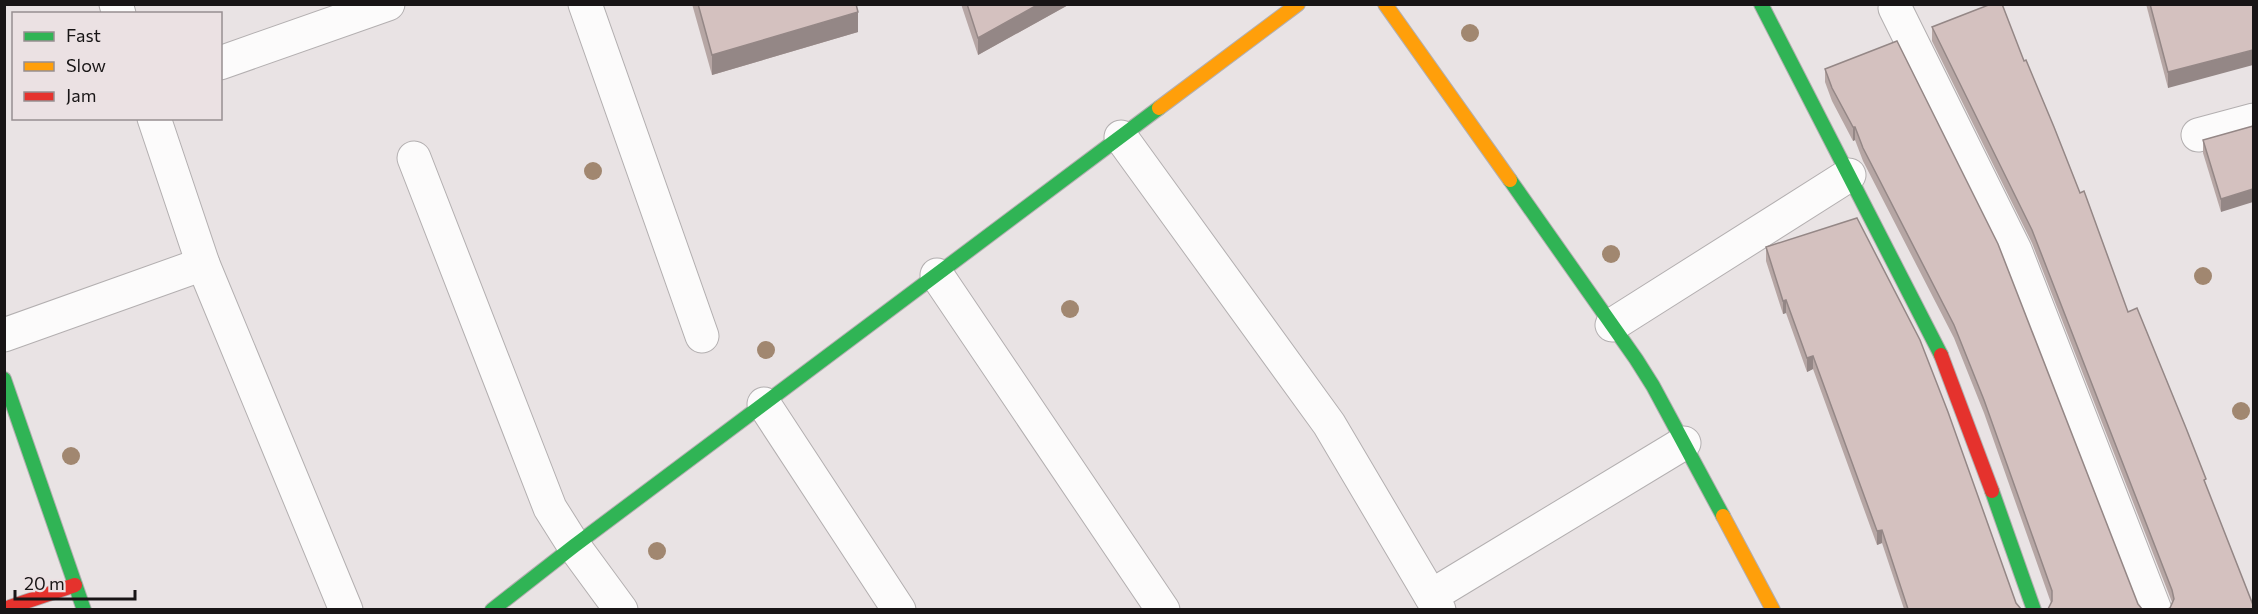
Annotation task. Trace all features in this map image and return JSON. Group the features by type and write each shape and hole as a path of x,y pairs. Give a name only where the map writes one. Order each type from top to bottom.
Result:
{"main road":[{"path":"492,609 1298,4"},
{"path":"1385,4 1653,386 1773,609"},
{"path":"1761,4 1936,345 1952,381 2034,609"},
{"path":"4,379 84,609"},
{"path":"4,592 10,608 75,585"}],"street":[{"path":"222,62 345,11 388,4"},
{"path":"585,4 702,336"},
{"path":"1895,8 2015,250 2155,609"},
{"path":"155,120 203,264 346,609"},
{"path":"2199,135 2253,120"},
{"path":"1121,137 1329,424 1435,603 1683,443"},
{"path":"414,158 550,508 574,546 621,609"},
{"path":"1612,326 1849,175"},
{"path":"4,335 203,264"},
{"path":"937,275 1163,609"},
{"path":"764,404 899,609"}],"building":[{"path":"698,4 856,4 858,12 712,55"},
{"path":"967,4 1039,4 978,38"},
{"path":"1991,4 2002,4 2080,193 2084,191 2128,312 2137,308 2206,479 2204,480 2253,609 2168,609 2174,599 2172,590 2032,230 1932,27"},
{"path":"2150,4 2253,4 2253,50 2168,72"},
{"path":"1897,41 1998,244 2138,604 2142,609 2048,609 2052,601 2052,591 1984,400 1954,325 1863,148 1855,127 1832,88 1825,69"},
{"path":"2253,126 2253,189 2221,199 2203,140"},
{"path":"1857,218 1920,340 2016,603 2021,609 1908,609 1882,530 1877,531 1813,356 1807,358 1786,300 1783,301 1766,247"}],"traffic: fast":[{"path":"1761,4 1941,355"},
{"path":"492,610 574,546 1159,108"},
{"path":"1510,180 1636,359 1723,516"},
{"path":"4,379 84,610"},
{"path":"1992,491 2034,610"}],"traffic: slow":[{"path":"1159,108 1298,4"},
{"path":"1385,4 1510,180"},
{"path":"1723,516 1773,610"}],"traffic: jam":[{"path":"1941,355 1992,491"},
{"path":"10,607 75,585"}]}
